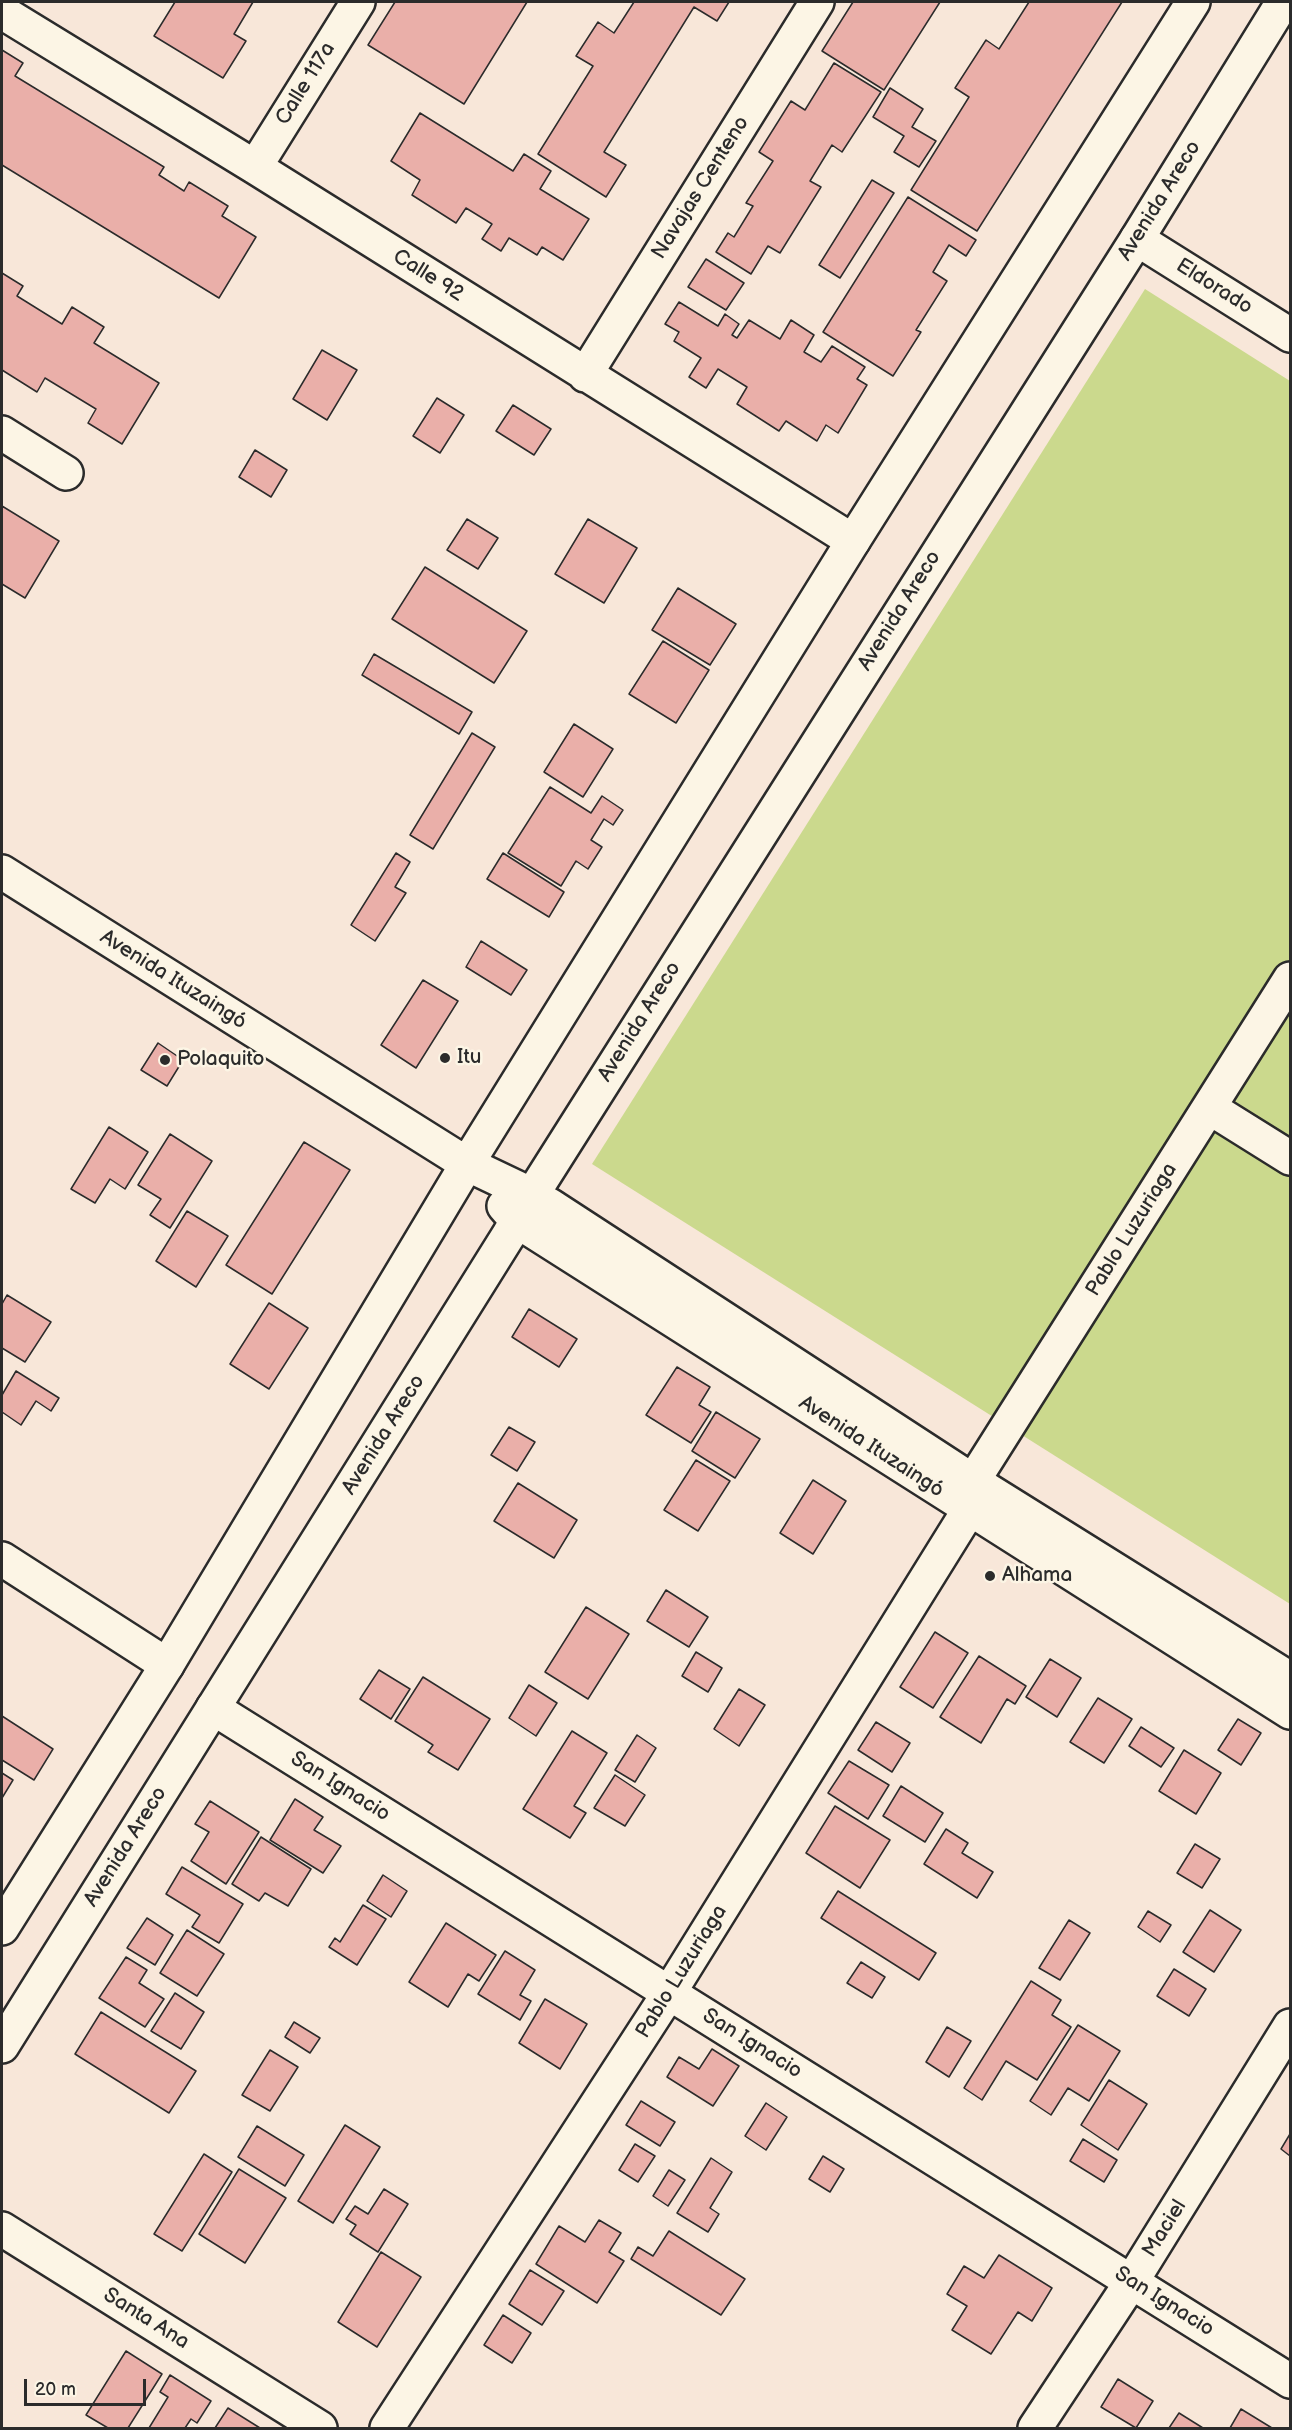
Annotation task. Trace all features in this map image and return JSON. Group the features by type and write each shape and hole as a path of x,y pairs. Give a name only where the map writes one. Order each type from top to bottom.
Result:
{"main road":[{"name":"Calle 117a","path":"255,167 358,2"},
{"name":"Navajas Centeno","path":"585,375 817,2"},
{"path":"2,1928 167,1665 467,1164 853,541 1192,2"},
{"name":"Avenida Areco","path":"2,2046 525,1208 1137,239 1283,2"},
{"name":"Calle 92","path":"2,12 255,167 853,541"},
{"name":"Eldorado","path":"1137,239 1290,335"},
{"path":"2,433 66,473"},
{"name":"Avenida Ituzaingó","path":"2,872 467,1164 525,1208 971,1495 1290,1712"},
{"name":"Pablo Luzuriaga","path":"387,2428 669,1993 971,1495 1290,979"},
{"path":"1210,1108 1290,1158"},
{"name":"Avenida Ituzaingó","path":"971,1495 1290,1678"},
{"path":"2,1559 167,1665"},
{"name":"San Ignacio","path":"213,1707 1290,2381"},
{"name":"Maciel","path":"1035,2428 1132,2281 1290,2026"},
{"name":"Santa Ana","path":"2,2229 320,2428"}],"green space":[{"path":"1145,289 1290,381 1290,1604 592,1164"}],"building":[{"path":"175,2 253,2 234,34 246,41 223,78 154,36"},
{"path":"395,2 527,2 464,104 368,45"},
{"path":"634,2 729,2 717,21 694,7 604,152 626,165 606,197 538,154 593,66 576,56 598,22 614,33"},
{"path":"853,2 940,2 884,90 822,51"},
{"path":"1029,2 1122,2 977,231 911,190 969,97 955,88 986,40 999,49"},
{"path":"2,50 23,63 15,76 164,167 159,175 184,191 189,182 228,206 222,216 256,237 219,298 2,165"},
{"path":"834,63 881,92 842,152 832,145 810,181 821,187 780,253 768,246 751,274 716,252 728,233 734,237 753,206 746,203 773,161 759,152 791,101 805,110"},
{"path":"890,88 923,109 912,127 936,141 919,167 894,152 904,136 873,117"},
{"path":"420,113 513,171 524,154 551,171 540,189 589,219 563,260 542,247 537,255 509,238 501,251 482,239 492,224 466,208 456,223 412,195 420,180 391,161"},
{"path":"872,180 894,193 840,278 819,265"},
{"path":"908,197 976,240 966,256 949,245 933,272 947,281 916,330 921,332 893,376 823,332"},
{"path":"706,259 744,283 726,310 688,287"},
{"path":"2,273 23,286 17,296 62,324 72,307 104,327 94,343 159,383 122,444 88,423 96,409 45,378 37,392 2,370"},
{"path":"679,302 718,326 725,314 739,324 732,335 737,338 749,320 780,339 791,320 814,335 804,352 821,362 832,346 865,367 857,379 867,385 838,433 826,425 817,441 786,421 779,431 737,404 747,387 718,369 706,388 689,377 701,358 674,341 679,332 665,324"},
{"path":"322,350 357,370 327,420 293,399"},
{"path":"437,398 464,415 440,453 413,436"},
{"path":"513,405 551,429 534,455 496,431"},
{"path":"255,450 287,470 271,497 239,477"},
{"path":"2,506 59,541 25,598 2,584"},
{"path":"467,519 498,538 478,569 447,550"},
{"path":"588,519 637,548 604,603 555,574"},
{"path":"425,567 527,631 494,683 392,619"},
{"path":"678,588 736,624 710,665 652,630"},
{"path":"663,641 709,670 676,723 629,694"},
{"path":"374,654 472,712 459,734 362,675"},
{"path":"574,724 613,749 583,797 544,772"},
{"path":"472,733 495,747 433,849 410,835"},
{"path":"550,787 591,813 602,796 623,810 613,825 604,819 591,840 602,847 588,869 576,861 561,886 508,853"},
{"path":"396,853 410,862 395,887 406,893 375,941 351,925"},
{"path":"503,853 564,892 549,917 487,879"},
{"path":"481,941 527,970 511,995 466,967"},
{"path":"423,980 458,1001 416,1068 381,1045"},
{"path":"158,1043 183,1060 167,1086 141,1070"},
{"path":"109,1127 148,1152 125,1189 110,1179 95,1203 71,1189"},
{"path":"170,1134 212,1161 170,1228 150,1215 161,1199 138,1185"},
{"path":"304,1142 350,1170 272,1294 226,1265"},
{"path":"187,1211 228,1236 196,1287 156,1261"},
{"path":"7,1295 51,1322 25,1362 2,1348 2,1304"},
{"path":"269,1303 308,1328 269,1389 230,1364"},
{"path":"529,1309 577,1339 559,1367 512,1337"},
{"path":"677,1367 710,1387 699,1405 711,1412 691,1443 646,1415"},
{"path":"16,1371 59,1398 51,1411 36,1401 21,1425 2,1412 2,1395"},
{"path":"716,1412 760,1439 735,1478 692,1451"},
{"path":"509,1427 535,1442 517,1471 491,1455"},
{"path":"696,1460 730,1481 698,1531 664,1510"},
{"path":"813,1480 846,1501 813,1554 780,1533"},
{"path":"518,1483 577,1520 554,1558 494,1521"},
{"path":"666,1590 708,1617 689,1647 647,1621"},
{"path":"586,1607 629,1634 588,1699 545,1672"},
{"path":"935,1632 968,1653 933,1708 900,1687"},
{"path":"696,1652 722,1668 708,1692 682,1676"},
{"path":"979,1656 1026,1686 1015,1704 1007,1699 981,1743 940,1717"},
{"path":"1050,1659 1081,1678 1057,1717 1026,1697"},
{"path":"379,1670 410,1689 391,1719 360,1699"},
{"path":"423,1677 490,1719 458,1770 428,1752 433,1745 395,1721"},
{"path":"529,1685 557,1703 536,1736 509,1718"},
{"path":"739,1689 765,1705 739,1746 714,1729"},
{"path":"1098,1698 1132,1719 1104,1763 1070,1742"},
{"path":"2,1716 53,1749 34,1780 2,1760"},
{"path":"1238,1719 1261,1733 1241,1765 1218,1750"},
{"path":"876,1722 910,1743 892,1772 858,1750"},
{"path":"1141,1727 1174,1748 1161,1767 1129,1746"},
{"path":"572,1731 607,1753 574,1806 586,1813 570,1838 523,1809"},
{"path":"637,1735 656,1748 635,1782 615,1770"},
{"path":"1184,1750 1221,1773 1196,1814 1159,1791"},
{"path":"849,1761 889,1785 868,1819 828,1793"},
{"path":"2,1773 13,1780 2,1798"},
{"path":"615,1775 645,1795 625,1826 594,1808"},
{"path":"901,1786 943,1813 925,1842 883,1816"},
{"path":"295,1799 323,1817 314,1830 341,1846 323,1873 270,1840"},
{"path":"210,1801 259,1832 226,1884 191,1861 209,1832 195,1824"},
{"path":"835,1806 890,1840 860,1888 806,1853"},
{"path":"946,1829 968,1843 962,1853 993,1872 977,1898 924,1864"},
{"path":"261,1837 311,1869 288,1906 265,1893 259,1901 232,1884"},
{"path":"1195,1844 1220,1859 1202,1888 1177,1873"},
{"path":"182,1867 243,1904 219,1943 192,1927 200,1915 166,1894"},
{"path":"383,1875 407,1891 391,1917 367,1901"},
{"path":"838,1891 936,1953 919,1980 821,1918"},
{"path":"363,1905 386,1919 357,1965 329,1947 335,1938 340,1942"},
{"path":"1210,1910 1241,1930 1214,1972 1183,1952"},
{"path":"1148,1911 1171,1925 1160,1942 1138,1927"},
{"path":"147,1918 173,1935 155,1965 127,1948"},
{"path":"1069,1920 1090,1933 1060,1980 1039,1968"},
{"path":"446,1923 496,1955 479,1981 468,1974 448,2007 409,1982"},
{"path":"187,1930 224,1954 197,1996 160,1973"},
{"path":"505,1951 535,1970 520,1995 531,2001 520,2020 478,1994"},
{"path":"126,1957 147,1970 139,1983 164,1999 145,2027 99,1998"},
{"path":"861,1962 885,1977 872,1998 847,1983"},
{"path":"1174,1969 1206,1989 1189,2016 1157,1996"},
{"path":"1031,1981 1061,2000 1052,2015 1071,2027 1037,2080 1006,2061 982,2100 964,2088"},
{"path":"175,1993 204,2012 181,2049 151,2031"},
{"path":"545,1999 587,2024 560,2069 519,2043"},
{"path":"101,2012 196,2071 169,2113 75,2054"},
{"path":"294,2022 320,2038 310,2053 285,2037"},
{"path":"1078,2025 1120,2051 1089,2101 1068,2088 1051,2115 1030,2101"},
{"path":"947,2027 971,2041 949,2077 926,2062"},
{"path":"712,2049 739,2066 713,2106 667,2077 679,2057 699,2069"},
{"path":"270,2050 298,2067 270,2111 242,2095"},
{"path":"1109,2080 1147,2104 1118,2150 1081,2125"},
{"path":"641,2101 675,2122 660,2146 626,2125"},
{"path":"766,2103 787,2117 766,2150 745,2136"},
{"path":"345,2125 380,2147 333,2223 298,2201"},
{"path":"257,2126 304,2155 285,2186 238,2157"},
{"path":"1290,2134 1290,2156 1281,2149"},
{"path":"1083,2139 1117,2160 1104,2182 1070,2161"},
{"path":"635,2144 655,2156 638,2182 619,2170"},
{"path":"204,2154 232,2172 182,2251 154,2234"},
{"path":"823,2156 844,2169 830,2192 809,2179"},
{"path":"711,2158 732,2172 710,2208 719,2214 708,2232 677,2213"},
{"path":"239,2169 286,2198 245,2263 199,2234"},
{"path":"669,2170 685,2180 668,2206 653,2196"},
{"path":"384,2189 408,2204 378,2252 350,2234 356,2225 346,2219 355,2206 368,2214"},
{"path":"599,2220 621,2233 609,2252 624,2261 597,2303 536,2264 559,2226 585,2242"},
{"path":"669,2231 745,2279 721,2315 631,2259 638,2247 653,2256"},
{"path":"381,2252 421,2277 377,2347 338,2322"},
{"path":"999,2255 1052,2288 1032,2321 1018,2312 991,2354 952,2330 967,2306 947,2294 964,2266 984,2278"},
{"path":"530,2270 564,2291 542,2325 509,2304"},
{"path":"503,2315 531,2333 512,2363 484,2345"},
{"path":"126,2351 162,2374 128,2428 108,2428 86,2415"},
{"path":"170,2375 211,2401 197,2423 191,2419 185,2428 149,2428 168,2397 160,2392"},
{"path":"1118,2379 1153,2401 1136,2428 1101,2407"},
{"path":"228,2408 260,2428 215,2428"},
{"path":"1241,2409 1272,2428 1230,2428"},
{"path":"1179,2413 1203,2428 1169,2428"}],"place":[{"name":"Itu","path":"445,1058"},
{"name":"Polaquito","path":"165,1060"},
{"name":"Alhama","path":"990,1576"}]}
